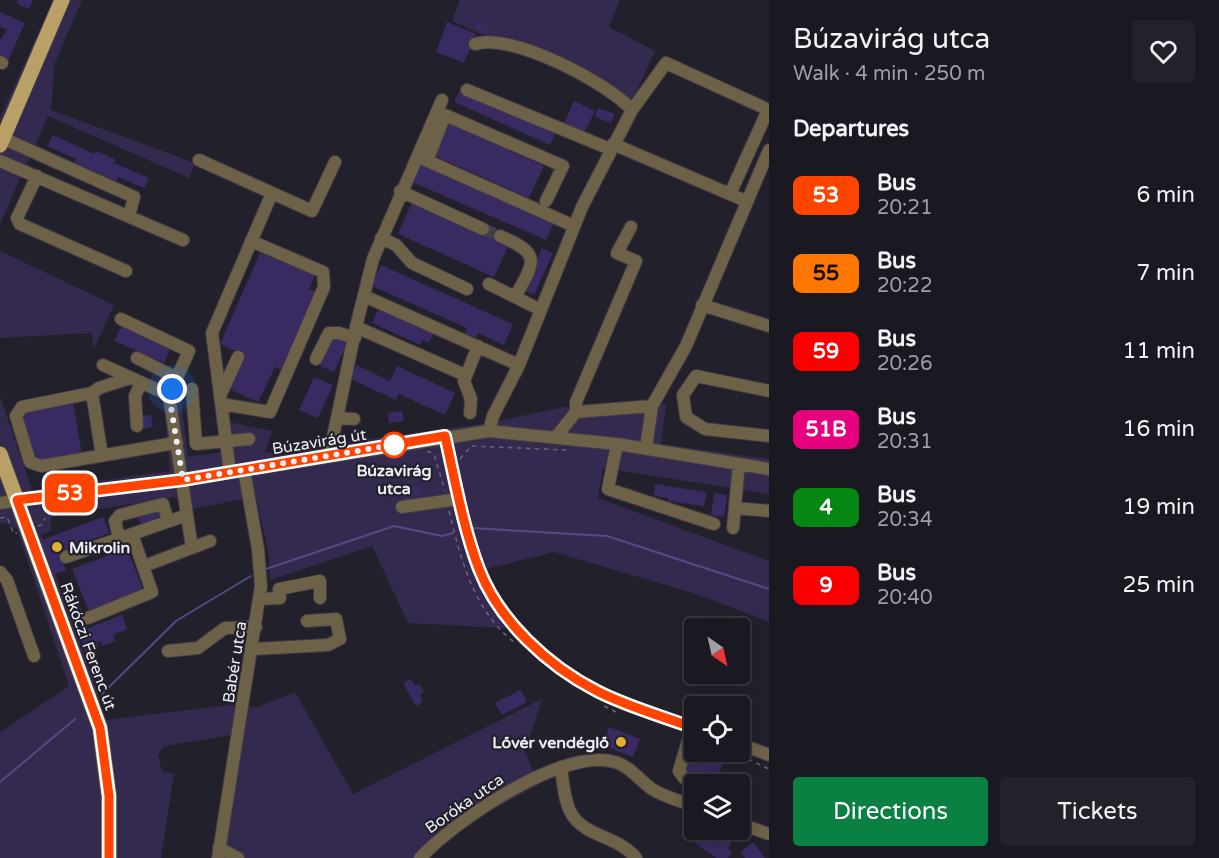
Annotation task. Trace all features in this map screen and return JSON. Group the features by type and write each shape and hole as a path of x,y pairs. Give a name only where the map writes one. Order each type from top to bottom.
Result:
{"main road":[{"path":"1,140 62,0"},
{"name":"Rákóczi Ferenc út","path":"0,454 100,728 109,796 109,858"}],"street":[{"path":"475,44 490,41 520,47 608,89 632,110"},
{"path":"489,431 493,416 519,365 574,226 611,147 632,110 666,63 769,110 729,194"},
{"path":"466,90 565,135 611,147 746,201"},
{"path":"421,158 442,100"},
{"path":"329,456 363,296 381,238 400,191 445,115 563,166 546,201"},
{"path":"1,140 135,197 129,216"},
{"path":"646,448 652,405 686,345 769,149 753,142"},
{"path":"421,158 574,226"},
{"path":"198,160 312,212 335,162"},
{"path":"0,161 183,240"},
{"path":"37,176 17,218 20,224 126,271"},
{"path":"400,191 483,229"},
{"path":"230,472 212,333 272,193"},
{"path":"556,437 576,412 576,402 636,261 617,253 631,227"},
{"path":"500,236 523,246 530,256 528,272 515,297"},
{"path":"381,238 396,245 412,263 467,290"},
{"path":"220,400 270,412 324,287 323,272 251,241"},
{"path":"489,284 541,310"},
{"path":"363,296 519,365"},
{"path":"702,305 769,326"},
{"path":"122,319 189,351 169,395 192,548"},
{"path":"316,359 329,333 355,332 465,375"},
{"path":"470,413 471,399 465,385 465,375 478,346"},
{"path":"220,400 238,357"},
{"path":"137,358 177,378"},
{"path":"103,365 169,395"},
{"path":"769,391 696,376 683,395 686,417 705,429 769,436"},
{"path":"135,380 99,388 92,393 22,407 16,416 32,464 40,466 177,443"},
{"path":"135,380 137,426"},
{"path":"192,389 196,444 249,439"},
{"path":"92,393 102,456"},
{"path":"576,412 652,405"},
{"path":"338,418 354,419"},
{"name":"Búzavirág út","path":"0,503 183,480 445,436 489,431 617,444 769,469"},
{"path":"445,436 459,499 480,571 506,615 533,645 562,669 596,690 684,724"},
{"path":"617,444 608,489 714,524"},
{"path":"734,528 739,464"},
{"name":"Babér utca","path":"218,853 253,649 262,578 244,470"},
{"path":"402,507 459,499"},
{"path":"119,538 116,520 120,515 163,504 168,521"},
{"path":"735,508 769,511"},
{"path":"66,557 187,514"},
{"path":"88,618 152,592 132,534"},
{"path":"144,566 210,541"},
{"path":"0,572 6,580 34,656"},
{"path":"260,598 280,598 279,589 320,581 320,598"},
{"path":"253,649 328,645 340,639 336,619 307,621"},
{"path":"168,651 198,648 225,628 256,627"},
{"path":"750,748 769,755"},
{"path":"684,755 679,771 684,778"},
{"name":"Boróka utca","path":"420,858 478,810 526,781 561,767 583,763 616,762 652,789 684,802"},
{"path":"561,767 567,802 575,819 584,827 618,843 636,858"},
{"path":"750,827 769,834"},
{"path":"218,853 238,858"}],"path":[{"path":"425,451 434,454 440,473"},
{"path":"750,760 769,769"}],"shaded area":[{"path":"53,0 82,0 54,65 51,110 195,163 189,178 48,116 0,224 0,118"},
{"path":"460,0 620,0 609,27 655,51 632,101 452,21"},
{"path":"0,251 114,305 94,348 91,333 0,338"},
{"path":"162,384 180,391 188,457 222,452 215,419 272,431 265,453 489,423 564,407 666,404 661,444 769,459 769,494 603,468 598,498 769,561 769,622 696,594 554,552 486,569 507,611 523,629 408,623 372,546 270,580 269,556 255,492 244,499 181,511 179,500 174,497 51,517 51,531 41,534 96,687 105,720 229,705 257,707 295,692 353,794 542,699 525,751 539,785 495,808 454,835 430,858 214,858 232,735 164,746 158,756 162,771 174,774 161,858 0,858 0,732 69,686 17,529 6,523 0,524 0,396 32,490 170,471"}],"building":[{"path":"18,0 33,0 29,9 16,3"},
{"path":"0,12 25,23 8,61 0,57 0,40 7,30 0,27"},
{"path":"447,22 476,34 464,63 436,52"},
{"path":"478,22 488,25 486,32 475,28"},
{"path":"460,90 555,133 550,145 454,102"},
{"path":"574,101 595,111 584,133 564,123"},
{"path":"598,108 615,114 611,123 595,117"},
{"path":"448,123 544,166 529,198 433,155"},
{"path":"53,135 94,154 96,151 116,160 114,163 149,178 144,188 119,177 116,181 74,162 76,159 47,146"},
{"path":"419,163 554,222 546,240 410,181"},
{"path":"412,202 482,232 486,223 502,231 509,245 494,277 398,234"},
{"path":"542,248 553,253 534,295 523,290"},
{"path":"260,253 315,275 309,289 316,292 281,369 275,367 258,402 231,390 245,355 220,344"},
{"path":"381,265 513,324 504,345 478,333 476,338 465,333 467,328 372,286"},
{"path":"379,307 434,332 429,343 422,340 420,345 372,323"},
{"path":"122,325 171,347 164,363 114,341"},
{"path":"333,337 347,343 334,372 320,366"},
{"path":"356,365 390,381 397,366 455,393 445,415 399,394 396,400 350,379"},
{"path":"314,377 333,385 318,418 299,410"},
{"path":"73,402 82,454 33,462 20,411"},
{"path":"402,411 404,421 389,423 388,413"},
{"path":"151,415 153,427 142,429 140,416"},
{"path":"655,484 707,492 704,506 668,501 668,498 654,496"},
{"path":"419,487 420,496 405,499 403,489"},
{"path":"714,493 727,495 724,517 711,515"},
{"path":"158,506 162,516 141,524 137,514"},
{"name":"Mikrolin","path":"103,517 109,533 59,552 66,570 52,575 39,541"},
{"path":"127,548 144,592 89,612 72,569"},
{"path":"76,596 82,611 73,614 68,599"},
{"path":"82,612 88,628 122,615 127,629 113,635 115,641 102,646 100,641 97,642 99,647 93,649 96,656 88,659 77,632 81,630 75,615"},
{"path":"411,679 415,686 419,684 424,692 420,695 423,702 416,706 403,683"},
{"path":"521,690 527,702 502,715 495,703"},
{"name":"Lővér vendéglő","path":"609,727 640,739 633,757 602,745"},
{"path":"690,762 723,763 719,774 686,772"},
{"path":"694,840 726,840 731,843 728,849 732,852 728,858 717,858 693,842"},
{"path":"753,842 765,858 745,858 740,852"}],"waterway":[{"path":"266,569 394,526 442,536 453,533"},
{"path":"472,528 607,536 769,589"},
{"path":"102,694 176,621 251,576"},
{"path":"0,782 75,719"}],"tunnel":[{"path":"483,229 500,236"}],"bus line":[{"name":"53","path":"109,858 109,796 100,728 84,678 26,530 17,500 183,480 445,436 472,549 491,593 514,626 562,669 596,690 623,703 684,724"}],"place":[{"name":"Búzavirág utca","path":"394,445"},
{"name":"Mikrolin","path":"57,547"},
{"name":"Lővér vendéglő","path":"621,742"}],"route":[{"path":"172,389 169,395 183,480 399,444 394,445"}]}
